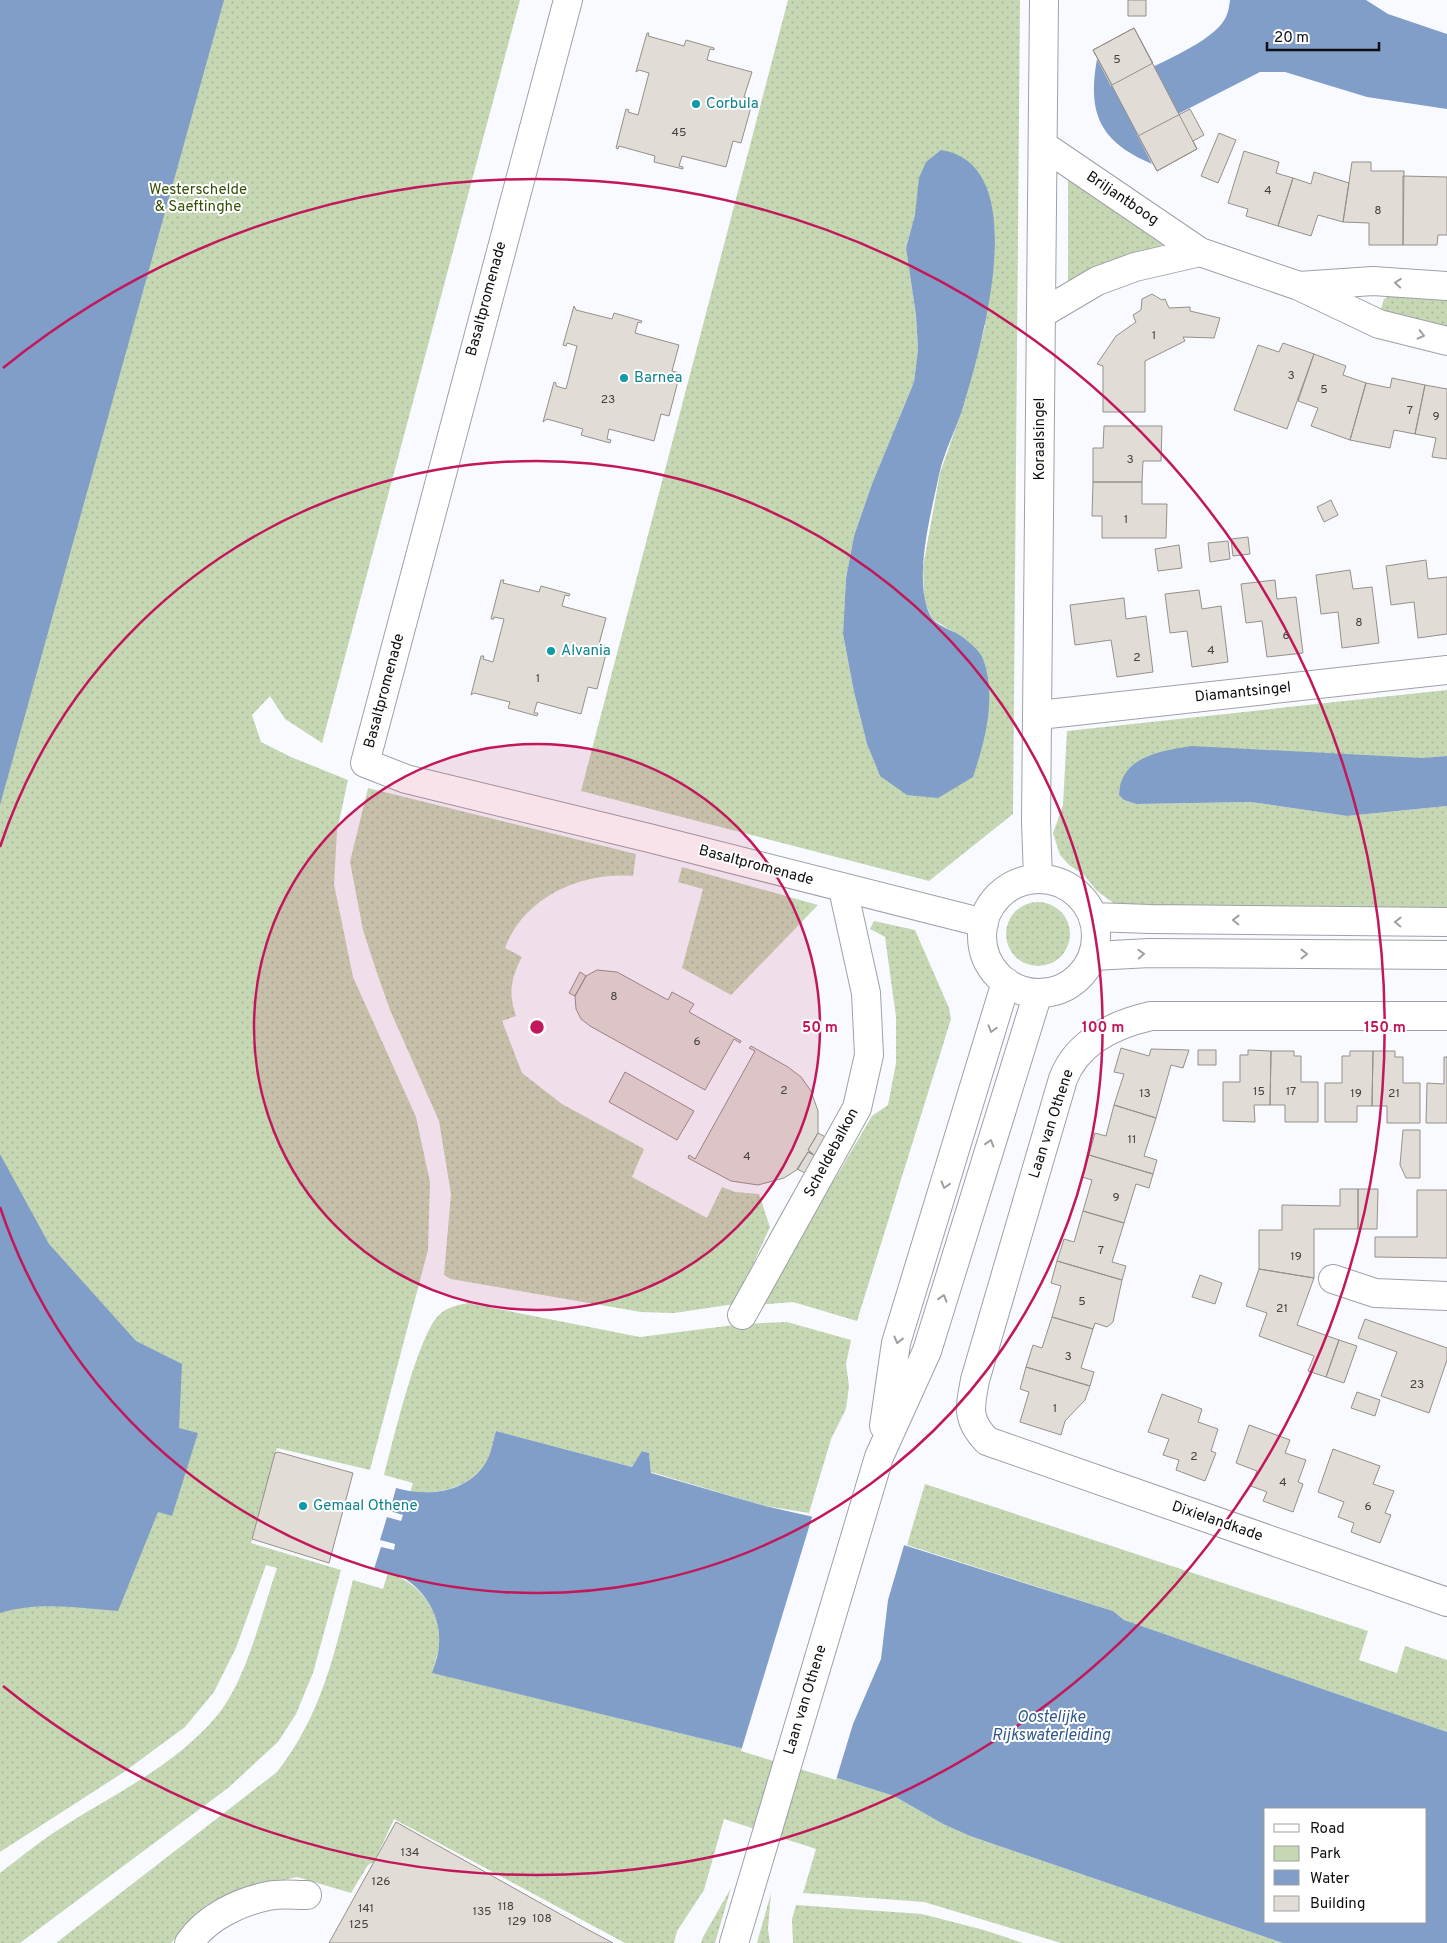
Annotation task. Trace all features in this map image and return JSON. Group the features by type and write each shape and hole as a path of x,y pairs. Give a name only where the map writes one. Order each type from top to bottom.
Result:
{"street":[{"name":"Basaltpromenade","path":"568,0 365,763 406,779 650,838 843,889 984,923"},
{"name":"Koraalsingel","path":"1038,879 1036,821 1039,715 1044,0"},
{"name":"Briljantboog","path":"1044,146 1200,252 1299,286 1379,324 1447,341"},
{"path":"1041,314 1097,281 1135,267 1200,252"},
{"name":"Briljantboog","path":"1299,286 1373,281 1447,286"},
{"name":"Diamantsingel","path":"1039,715 1447,670"},
{"path":"1038,879 1062,883 1081,896 1093,916 1096,936 1093,956 1080,976 1061,989 1038,993 1021,990 1006,982 996,973 986,956 983,937 984,923 990,906 1003,892 1020,882 1038,879"},
{"name":"Scheldebalkon","path":"742,1315 857,1108 869,1055 866,993 843,889"},
{"path":"1093,916 1150,919 1447,922"},
{"path":"1093,956 1150,954 1447,954"},
{"name":"Laan van Othene","path":"879,1457 896,1343 1006,982"},
{"name":"Laan van Othene","path":"734,1943 879,1457 927,1351 1038,993"},
{"name":"Laan van Othene","path":"988,1441 974,1428 969,1411 975,1380 1063,1079 1068,1067 1085,1045 1126,1021 1152,1016 1447,1016"},
{"path":"1333,1278 1375,1293 1447,1296"},
{"name":"Dixielandkade","path":"988,1441 1447,1602"},
{"path":"189,1943 196,1933 223,1912 269,1895 307,1895"}],"green space":[{"name":"Westerschelde & Saeftinghe","path":"0,0 520,0 322,743 285,719 270,696 252,715 261,742 291,757 348,780 337,831 334,884 353,977 416,1117 430,1182 428,1250 370,1470 277,1448 251,1543 341,1570 313,1673 296,1714 278,1742 228,1788 20,1943 0,1943 0,1873 53,1833 162,1765 181,1751 215,1718 236,1686 244,1667 277,1568 266,1565 236,1648 214,1692 185,1727 124,1772 0,1852"},
{"path":"788,0 1020,0 1013,814 929,881 581,791","holes":["915,215 985,326 964,404 940,473 923,567 924,599 932,619 964,638 880,776 867,744 854,692 843,634 846,578 854,536 872,484 914,382 918,349 916,315 906,248"]},
{"path":"1068,177 1163,241 1161,248 1068,287"},
{"path":"1390,296 1447,297 1447,332 1393,313 1391,318 1381,309 1384,299"},
{"path":"1447,690 1447,756 1120,786 1119,794 1124,800 1136,804 1251,802 1347,816 1447,806 1447,912 1119,907 1097,891 1084,875 1069,865 1060,855 1053,833 1063,805 1067,731"},
{"path":"368,788 636,854 633,876 594,878 575,884 557,891 540,902 526,915 514,930 505,948 522,957 515,972 511,993 516,1016 502,1021 522,1073 562,1104 644,1149 632,1177 707,1218 722,1187 735,1192 759,1194 770,1227 735,1304 674,1313 641,1312 451,1279 444,1275 451,1194 439,1121 390,1010 376,970 363,930 350,862"},
{"path":"682,867 818,905 731,995 682,968 703,889 678,882"},
{"path":"1032,902 1044,902 1061,911 1068,922 1070,934 1068,946 1061,957 1044,966 1032,966 1020,961 1011,952 1006,940 1006,928 1011,916 1020,907"},
{"path":"874,921 915,930 949,1008 951,1019 857,1321 793,1302 756,1305 811,1207 835,1179 872,1116 888,1105 896,1063 896,1017 885,937 870,929"},
{"path":"468,1303 640,1337 742,1324 787,1322 851,1340 846,1364 849,1386 846,1409 831,1439 809,1513 765,1506 651,1472 649,1453 643,1451 632,1467 496,1431 488,1458 482,1468 465,1483 433,1492 410,1493 413,1483 384,1475 407,1389 423,1343 432,1325 440,1314 446,1310"},
{"path":"925,1484 1368,1631 1359,1660 1397,1673 1405,1646 1447,1660 1447,1732 1124,1620 1113,1611 907,1545"},
{"path":"388,1573 399,1577 418,1590 432,1608 439,1631 438,1650 433,1673 749,1750 894,1796 943,1824 970,1836 1283,1943 1061,1943 924,1902 803,1893 816,1849 724,1819 704,1890 677,1931 674,1943 625,1943 394,1819 374,1862 368,1865 351,1893 297,1877 235,1891 205,1906 171,1943 56,1943 277,1772 293,1750 317,1704 340,1632 353,1580 383,1589"},
{"path":"731,1888 715,1943 701,1943 703,1937"},
{"path":"771,1893 768,1929 770,1943 757,1943"},
{"path":"796,1905 922,1914 984,1930 1023,1943 793,1943 792,1919"}],"water":[{"path":"0,0 224,0 0,805"},
{"path":"1230,0 1366,0 1388,14 1447,34 1447,109 1367,97 1285,72 1260,72 1137,135 1152,164 1120,146 1109,136 1101,124 1096,111 1094,78 1097,59 1111,86 1172,58 1203,40 1223,22 1229,9"},
{"path":"941,150 970,163 987,188 994,221 994,261 989,302 981,342 964,404 941,466 928,528 923,567 923,585 931,617 938,624 961,636 982,656 989,688 988,719 982,749 973,777 938,798 907,795 880,776 867,744 854,692 843,634 846,578 854,536 872,484 914,382 918,349 916,315 906,248 915,215 919,178 926,162"},
{"path":"1191,746 1422,758 1447,756 1447,806 1347,816 1251,802 1136,804 1124,800 1119,795 1121,782 1135,764 1156,753"},
{"path":"0,1154 49,1244 136,1341 182,1364 179,1428 198,1433 172,1516 158,1512 118,1611 44,1606 14,1609 0,1613"},
{"name":"Oostelijke Rijkswaterleiding","path":"496,1431 632,1467 642,1451 649,1453 651,1473 765,1506 818,1518 1113,1611 1124,1620 1447,1732 1447,1943 1283,1943 970,1836 943,1824 894,1796 749,1750 432,1673 438,1655 439,1643 439,1633 434,1613 423,1595 409,1581 400,1576 374,1569 381,1547 394,1550 395,1544 380,1540 387,1517 401,1521 403,1515 390,1511 396,1488 422,1492 448,1490 472,1478 481,1469 489,1455"}],"pier":[{"path":"813,1514 905,1542 888,1600 881,1659 853,1724 836,1780 741,1751"}],"building":[{"path":"1128,0 1146,0 1146,16 1128,16"},
{"path":"1134,28 1197,149 1157,171 1093,50"},
{"path":"1134,28 1153,63 1112,85 1093,50"},
{"name":"Corbula","path":"647,33 649,33 648,36 684,46 686,40 714,48 714,50 710,49 707,60 752,72 744,97 753,100 741,143 733,141 726,167 682,156 679,166 683,167 683,169 654,162 655,156 619,146 618,149 616,148 626,109 629,110 628,112 638,115 649,73 639,70 636,72"},
{"path":"1190,109 1204,135 1193,141 1197,149 1157,171 1138,136"},
{"path":"1219,133 1236,140 1218,183 1201,176"},
{"path":"1244,151 1279,162 1276,173 1293,178 1278,226 1246,216 1248,209 1228,203"},
{"path":"1352,162 1371,162 1371,171 1404,171 1403,245 1369,245 1369,223 1343,222"},
{"path":"1314,172 1349,183 1343,222 1318,215 1311,236 1278,226 1293,178 1311,184"},
{"path":"1403,176 1447,177 1447,235 1438,235 1437,245 1403,245"},
{"path":"1152,294 1162,300 1165,299 1169,308 1190,307 1190,311 1220,318 1214,338 1183,337 1185,341 1145,361 1145,412 1103,412 1103,366 1097,364 1116,336 1136,322 1133,315 1141,310 1142,299"},
{"name":"Barnea","path":"574,306 576,310 612,319 614,313 642,321 641,323 638,322 635,333 679,345 672,371 680,373 669,416 661,414 654,441 609,429 607,439 611,440 610,443 581,435 583,429 547,419 543,422 554,382 556,386 566,389 577,346 567,343 566,346 563,345"},
{"path":"1283,343 1314,354 1287,429 1234,410 1258,345 1279,352"},
{"path":"1314,354 1346,366 1343,375 1366,383 1350,440 1311,426 1318,408 1298,401"},
{"path":"1392,378 1425,385 1415,434 1394,430 1390,448 1350,440 1366,383 1390,388"},
{"path":"1425,385 1447,389 1447,459 1432,457 1436,438 1415,434"},
{"path":"1104,426 1162,426 1161,461 1143,461 1142,482 1093,482 1093,448 1103,448"},
{"path":"1093,482 1142,482 1142,504 1167,504 1166,538 1102,538 1102,516 1092,516"},
{"path":"1331,500 1338,515 1324,522 1317,507"},
{"path":"1248,537 1250,554 1233,556 1231,539"},
{"path":"1228,541 1230,559 1210,562 1208,543"},
{"path":"1179,545 1182,568 1158,571 1155,549"},
{"path":"1426,560 1428,579 1447,577 1447,634 1418,638 1414,602 1391,605 1386,566"},
{"path":"1350,570 1353,589 1372,587 1379,643 1342,648 1338,612 1321,614 1316,575"},
{"name":"Alvania","path":"501,580 504,580 503,583 539,592 541,586 570,594 569,596 565,595 562,606 606,618 599,644 608,646 597,689 588,687 581,714 537,702 534,713 538,713 537,716 508,708 510,702 474,693 471,695 481,656 484,656 483,659 493,662 504,619 494,617 494,619 491,619"},
{"path":"1275,580 1277,599 1296,597 1303,653 1267,657 1262,621 1246,623 1241,584"},
{"path":"1199,590 1202,609 1221,606 1228,662 1192,667 1187,631 1170,633 1165,594"},
{"path":"1124,598 1126,619 1146,616 1153,672 1117,677 1111,640 1075,645 1070,605"},
{"path":"597,970 617,972 668,1000 672,992 694,1004 689,1012 741,1041 740,1043 734,1039 705,1090 590,1026 581,1019 576,1009 575,996 586,976"},
{"path":"580,972 586,976 575,996 569,993"},
{"path":"751,1046 788,1067 801,1077 811,1091 818,1111 818,1133 808,1150 814,1155 808,1152 798,1169 784,1178 758,1185 731,1181 688,1158 689,1155 695,1159 755,1051 749,1048"},
{"path":"1121,1048 1149,1056 1151,1049 1189,1050 1183,1068 1171,1065 1156,1118 1114,1105 1124,1074 1114,1072"},
{"path":"1198,1050 1216,1050 1216,1065 1198,1065"},
{"path":"1248,1050 1271,1051 1270,1105 1254,1105 1255,1122 1223,1121 1223,1082 1240,1082 1240,1055 1248,1055"},
{"path":"1271,1051 1294,1051 1294,1056 1301,1056 1301,1082 1318,1082 1318,1122 1285,1122 1285,1105 1270,1105"},
{"path":"1350,1051 1373,1051 1372,1106 1357,1106 1357,1122 1325,1122 1325,1083 1342,1083 1342,1056 1350,1056"},
{"path":"1373,1051 1395,1051 1395,1057 1403,1057 1403,1083 1420,1083 1420,1123 1387,1123 1387,1106 1372,1106"},
{"path":"1444,1057 1447,1057 1447,1123 1426,1123 1427,1083 1444,1084"},
{"path":"625,1072 694,1111 677,1140 609,1102"},
{"path":"1114,1105 1156,1118 1144,1156 1157,1160 1153,1174 1089,1155 1095,1133 1106,1136"},
{"path":"1403,1130 1420,1130 1420,1178 1406,1178 1400,1165"},
{"path":"818,1133 829,1139 809,1175 797,1169 808,1152 814,1155 808,1150"},
{"path":"1089,1155 1153,1174 1149,1188 1136,1184 1124,1223 1083,1211 1092,1180 1082,1177"},
{"path":"1340,1189 1358,1189 1358,1229 1314,1229 1314,1278 1259,1269 1259,1230 1282,1230 1282,1205 1340,1206"},
{"path":"1358,1189 1378,1189 1377,1229 1358,1229"},
{"path":"1417,1190 1447,1190 1447,1258 1375,1257 1375,1237 1417,1237"},
{"path":"1083,1211 1124,1223 1112,1262 1126,1266 1122,1280 1057,1261 1064,1239 1074,1242"},
{"path":"1057,1261 1122,1280 1113,1322 1107,1327 1095,1323 1093,1329 1052,1317 1061,1286 1051,1283"},
{"path":"1259,1269 1314,1278 1297,1325 1339,1340 1326,1377 1308,1371 1314,1356 1259,1336 1267,1313 1246,1306"},
{"path":"1200,1275 1222,1283 1215,1304 1192,1297"},
{"path":"1052,1317 1093,1329 1081,1368 1094,1372 1090,1386 1026,1367 1033,1345 1042,1348"},
{"path":"1365,1319 1447,1348 1447,1360 1429,1413 1381,1396 1397,1352 1358,1338"},
{"path":"1339,1340 1357,1346 1344,1383 1326,1377"},
{"path":"1026,1367 1090,1386 1085,1400 1065,1421 1061,1435 1020,1422 1029,1392 1020,1389"},
{"path":"1357,1392 1380,1400 1375,1416 1351,1408"},
{"path":"1162,1394 1202,1409 1198,1422 1218,1429 1211,1451 1216,1453 1205,1481 1176,1470 1179,1460 1163,1455 1169,1439 1148,1432"},
{"path":"1249,1425 1290,1440 1285,1453 1306,1460 1298,1482 1303,1484 1293,1512 1263,1501 1267,1492 1251,1486 1257,1471 1236,1463"},
{"path":"1333,1449 1380,1466 1373,1484 1394,1491 1385,1513 1391,1515 1380,1543 1351,1532 1354,1523 1338,1517 1344,1502 1318,1492"},
{"name":"Gemaal Othene","path":"278,1452 353,1473 329,1563 252,1539 275,1453"},
{"path":"396,1822 585,1928 613,1943 329,1943"}],"place":[{"name":"Corbula","path":"696,104"},
{"name":"Barnea","path":"624,378"},
{"name":"Alvania","path":"551,651"},
{"name":"Gemaal Othene","path":"303,1506"}]}
